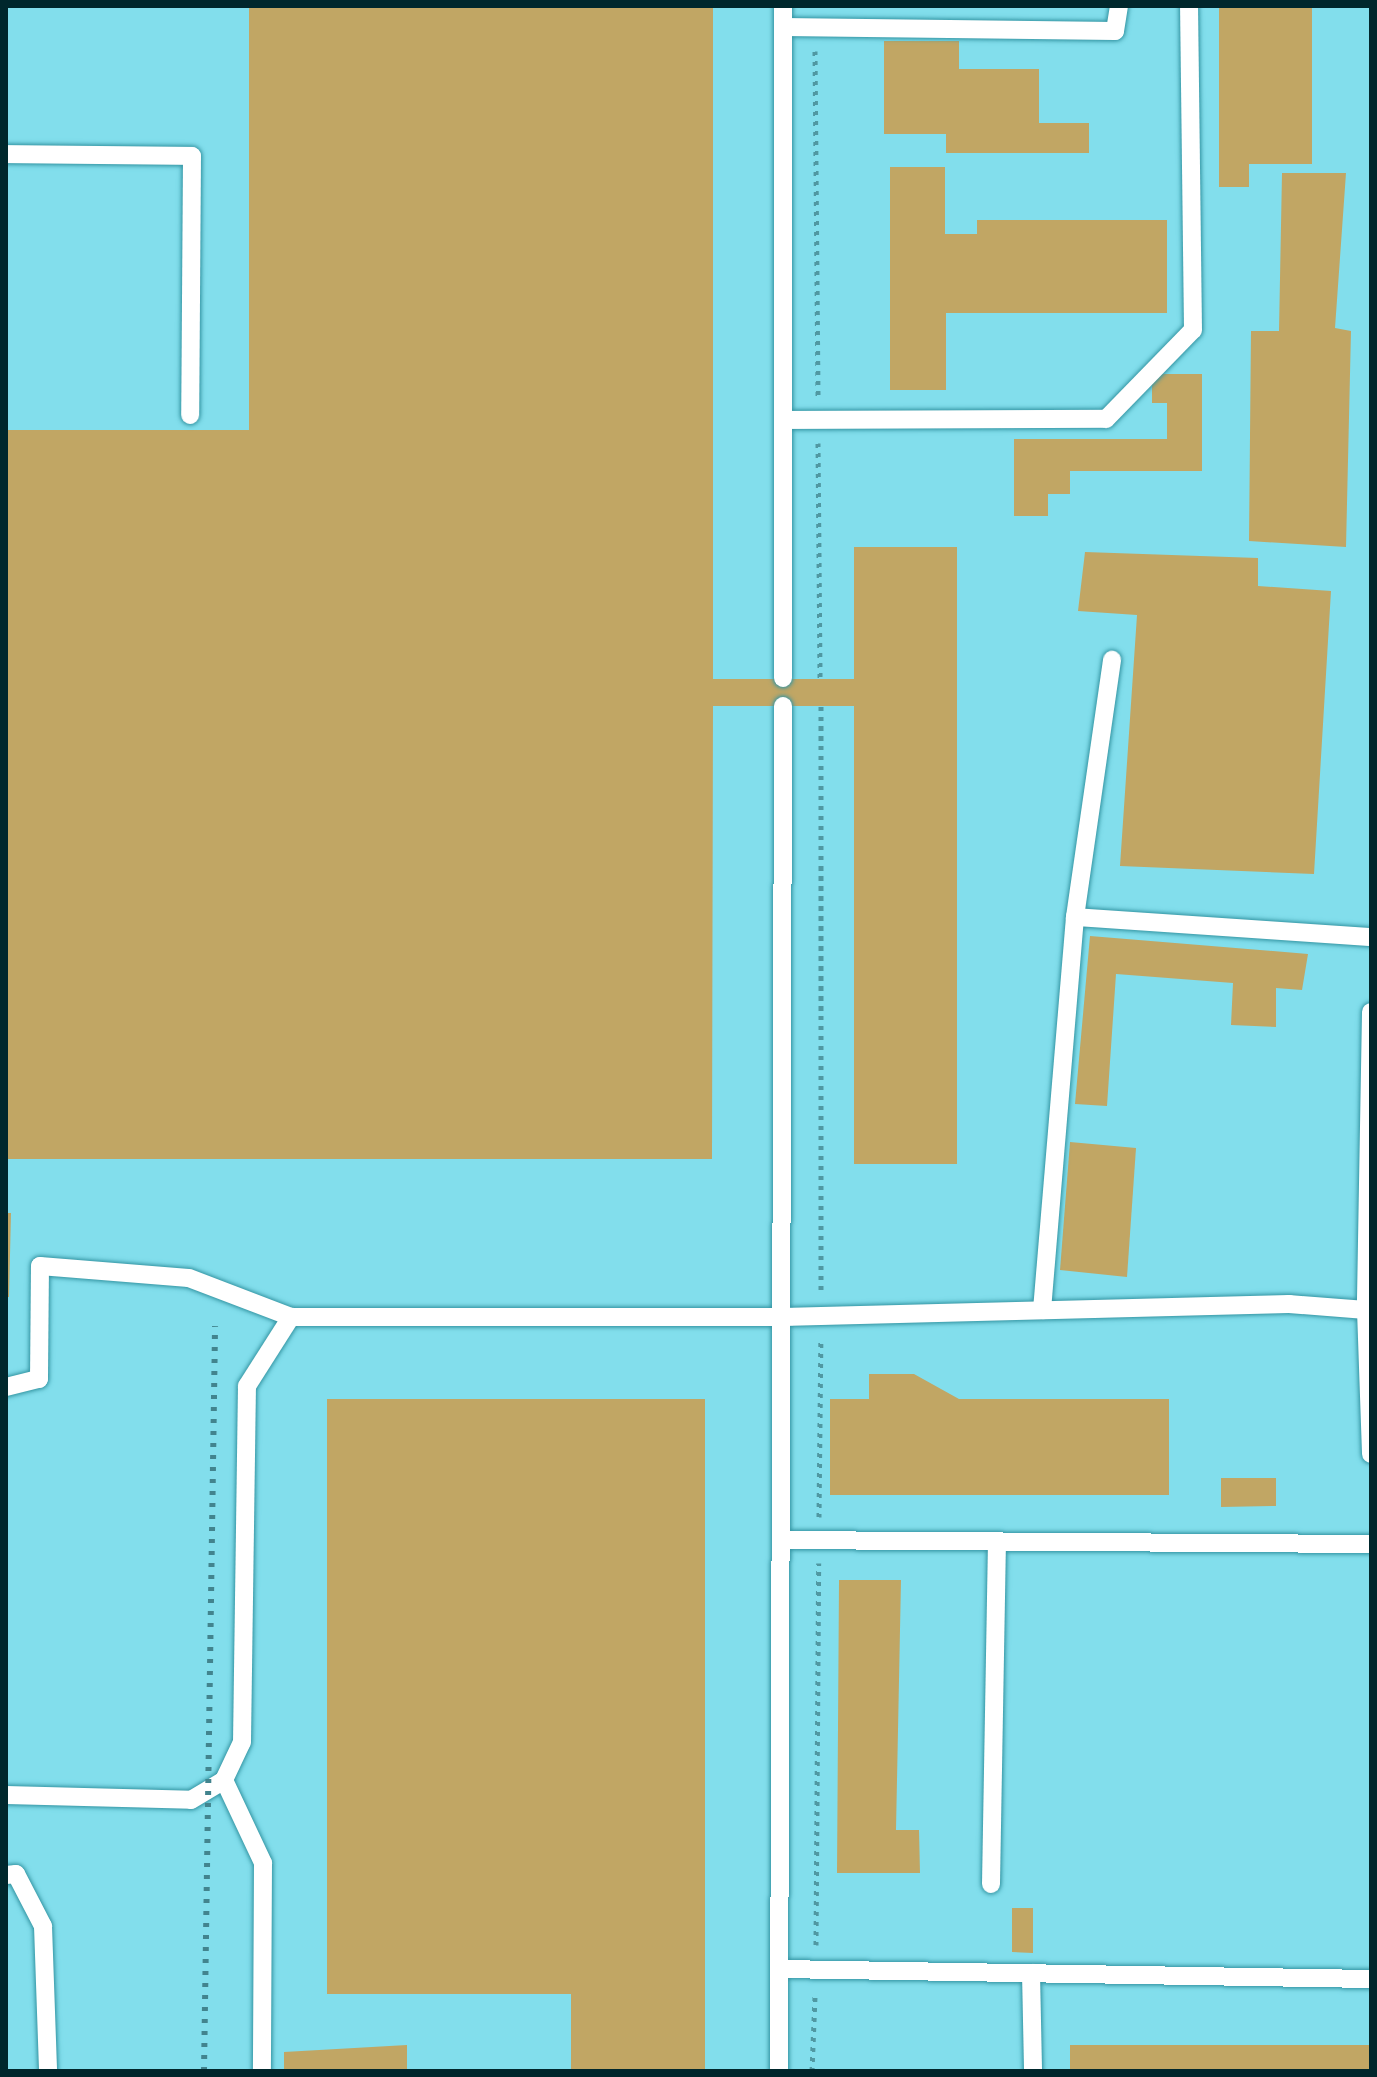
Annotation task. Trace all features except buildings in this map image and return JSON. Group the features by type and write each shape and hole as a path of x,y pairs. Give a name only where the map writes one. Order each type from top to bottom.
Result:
{"lane":[{"path":"783,6 783,678"},
{"path":"783,27 1115,31 1119,6"},
{"path":"783,420 1106,419 1193,330 1189,6"},
{"path":"6,154 192,156 190,415"},
{"path":"1042,1310 1075,917 1112,660"},
{"path":"779,2071 783,706"},
{"path":"1075,917 1371,937"},
{"path":"1371,1012 1371,1454"},
{"path":"6,1387 39,1379 40,1266 189,1278 291,1317 782,1317 1289,1304 1369,1312"},
{"path":"6,1795 191,1800 224,1780 242,1742 247,1386 291,1317"},
{"path":"782,1540 1371,1544"},
{"path":"991,1884 997,1541"},
{"path":"224,1780 263,1863 262,2071"},
{"path":"6,1875 16,1874 43,1926 48,2071"},
{"path":"780,1969 1371,1979"},
{"path":"1031,1973 1033,2071"}],"path":[{"path":"815,28 820,679"},
{"path":"812,2071 816,1970 821,1316 821,706"}],"railway":[{"path":"204,2071 215,1326"}]}
